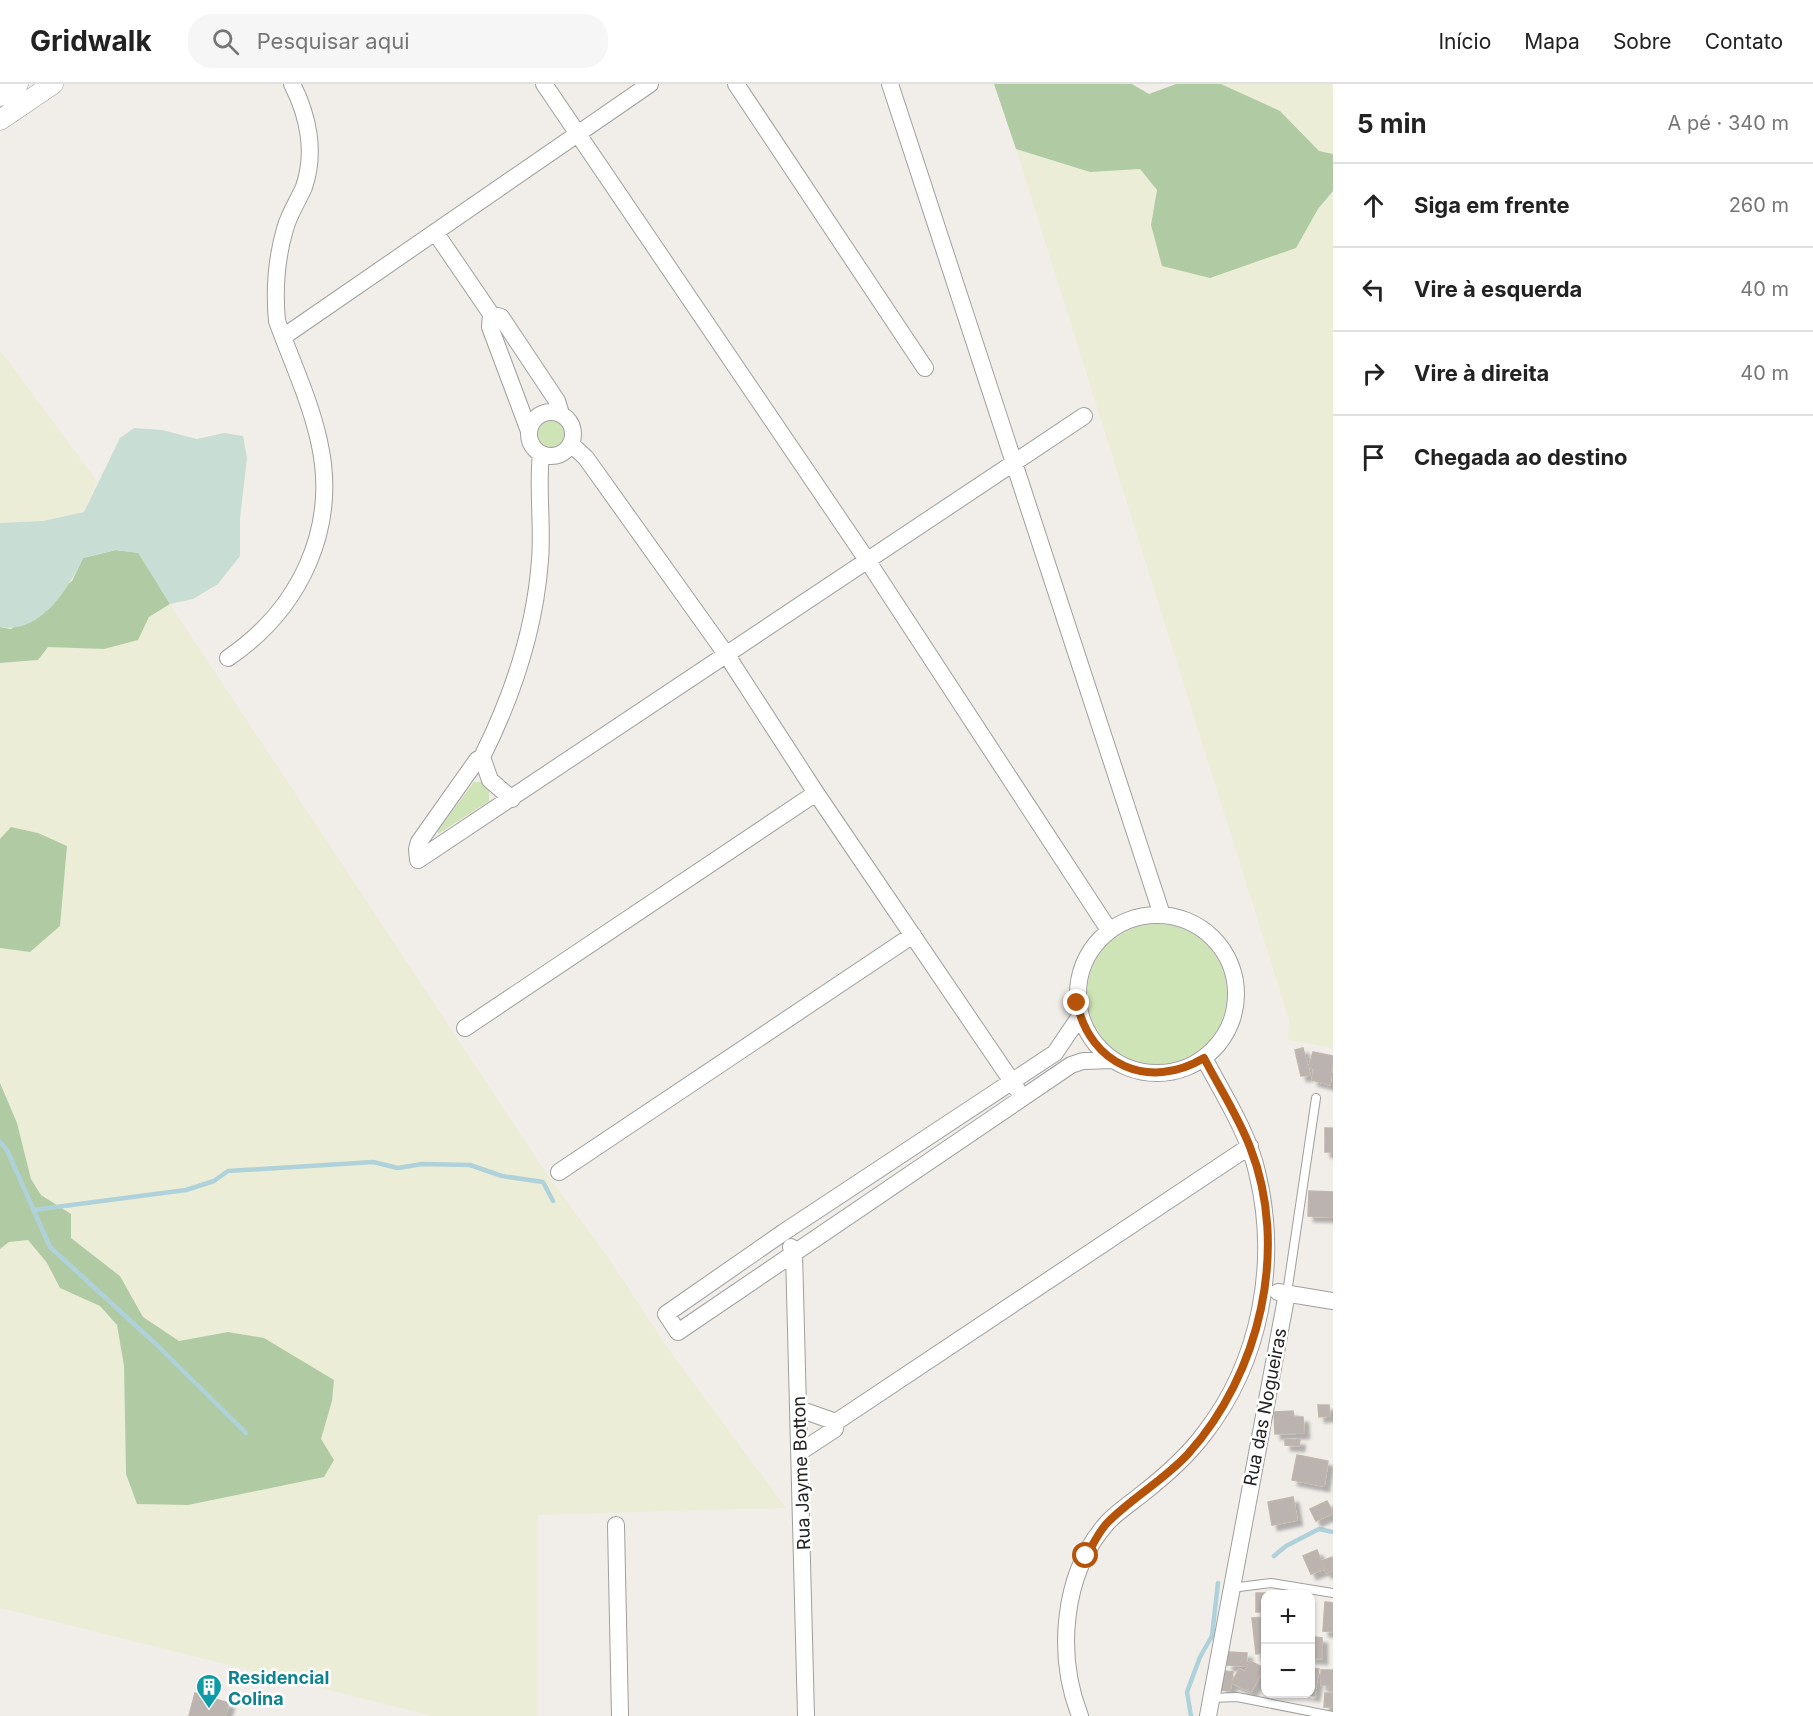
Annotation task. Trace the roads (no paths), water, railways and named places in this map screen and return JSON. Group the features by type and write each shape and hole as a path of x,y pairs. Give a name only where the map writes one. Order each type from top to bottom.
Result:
{"street":[{"path":"0,96 18,84"},
{"path":"0,120 53,84"},
{"path":"228,658 262,632 290,600 310,563 321,523 325,482 319,441 276,311 277,265 286,226 303,187 309,157 304,112 292,84"},
{"path":"544,84 867,560 1109,930"},
{"path":"283,337 650,84"},
{"path":"736,84 925,368"},
{"path":"890,84 1162,915"},
{"path":"435,232 491,314 490,327 529,431 531,445 541,454 555,456 567,450 571,444 573,430 571,424 561,414 557,401 501,317 491,314"},
{"path":"529,431 540,414 561,414"},
{"path":"541,454 540,561 532,620 507,704 482,757 477,760 419,842 418,860 1084,416"},
{"path":"571,444 586,458 726,654 816,793 1013,1081 1021,1098"},
{"path":"482,757 490,780 512,799"},
{"path":"465,1028 816,793"},
{"path":"1162,915 1189,921 1212,936 1228,958 1233,971 1236,999 1232,1019 1223,1037 1204,1058 1179,1070 1152,1073 1131,1069 1113,1060 1093,1041 1080,1016 1077,989 1081,969 1090,950 1109,930 1134,918 1162,915"},
{"path":"559,1172 913,935"},
{"path":"1080,1016 1055,1053 784,1232 666,1314 678,1332 1071,1065 1083,1061 1113,1060"},
{"path":"1080,1716 1069,1674 1066,1644 1068,1614 1078,1575 1096,1539 1108,1522 1171,1471 1199,1440 1219,1412 1232,1390 1251,1344 1264,1292 1266,1220 1250,1146 1204,1058"},
{"path":"800,1452 835,1429 836,1422 1250,1146"},
{"name":"Rua Jayme Botton","path":"784,1232 794,1253 806,1716"},
{"path":"1264,1292 1287,1293 1333,1301"},
{"name":"Rua das Nogueiras","path":"1208,1716 1230,1588 1287,1293"},
{"path":"799,1409 836,1422"},
{"path":"616,1525 620,1716"}],"lane":[{"name":"Rua das Nogueiras","path":"1287,1293 1316,1098"},
{"path":"1230,1588 1271,1583 1333,1593"},
{"path":"1211,1698 1237,1697 1333,1716"}],"waterway":[{"path":"0,1142 7,1150 50,1247 157,1345 246,1433"},
{"path":"33,1210 186,1190 214,1181 228,1171 373,1162 398,1168 422,1164 470,1165 502,1176 543,1182 553,1201"},
{"path":"1274,1556 1286,1546 1319,1529 1333,1532"},
{"path":"1191,1716 1187,1692 1200,1657 1212,1636 1218,1583"}],"place":[{"name":"Residencial Colina","path":"209,1710"}]}
